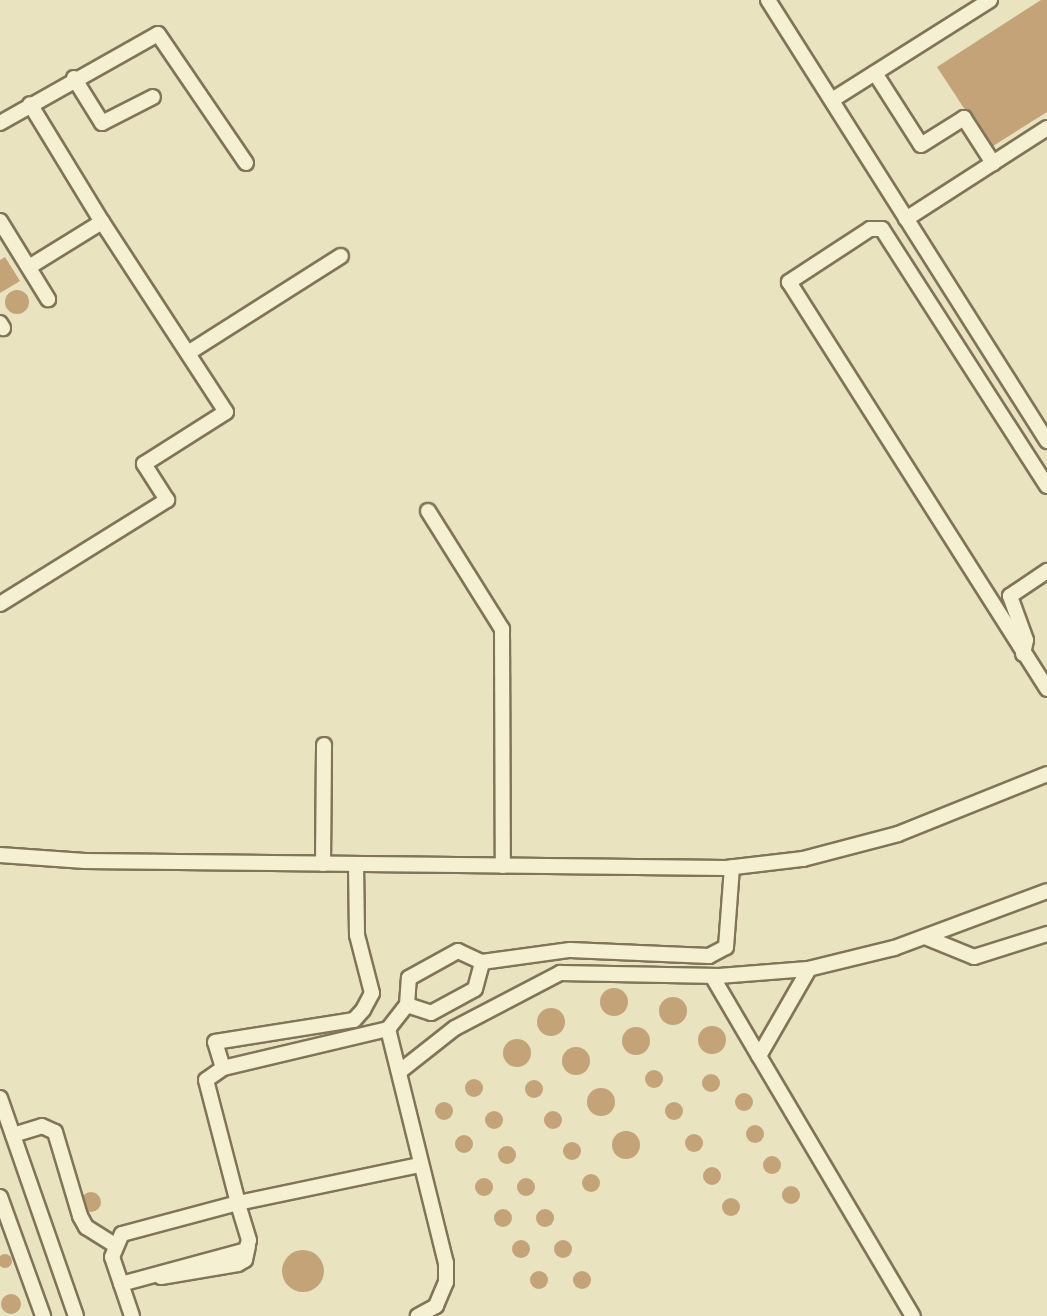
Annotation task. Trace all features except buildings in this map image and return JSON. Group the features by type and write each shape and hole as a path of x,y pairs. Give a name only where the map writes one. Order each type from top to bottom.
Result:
{"street":[{"path":"768,0 1047,441"},
{"path":"832,100 990,0"},
{"path":"0,123 74,78 158,34 246,163"},
{"path":"876,73 921,145 964,118 993,162"},
{"path":"74,78 102,123 153,97"},
{"path":"0,604 167,500 144,464 226,412 102,222 30,104"},
{"path":"906,219 1047,128"},
{"path":"0,221 48,298"},
{"path":"29,267 102,222"},
{"path":"1047,486 882,229 870,229 789,282 789,290 1047,689"},
{"path":"188,353 340,256"},
{"path":"428,511 502,628 503,866"},
{"path":"1023,654 1026,640 1010,596 1047,571"},
{"path":"323,864 324,745"},
{"path":"0,855 356,866 732,867 803,859 898,834 1047,774"},
{"path":"223,1068 215,1042 354,1020 363,1010 372,993 357,935 356,866"},
{"path":"121,1284 245,1260 248,1235 206,1080 223,1068 388,1029 407,1005 409,978 458,951 482,962 570,950 709,956 726,948 732,867"},
{"path":"399,1072 455,1028 560,973 712,975 809,969 925,937 1047,891"},
{"path":"925,937 974,957 1047,934"},
{"path":"407,1005 431,1013 475,989 482,962"},
{"path":"759,1056 809,969"},
{"path":"712,975 913,1316"},
{"path":"388,1029 446,1263 446,1282 436,1306 418,1316"},
{"path":"0,1098 76,1316"},
{"path":"13,1135 42,1126 55,1132 80,1216 86,1227 113,1244 121,1284 132,1316"},
{"path":"113,1244 122,1234 142,1227 238,1203 420,1165"},
{"path":"0,1197 43,1316"},
{"path":"150,1278 246,1250 248,1235"}]}
